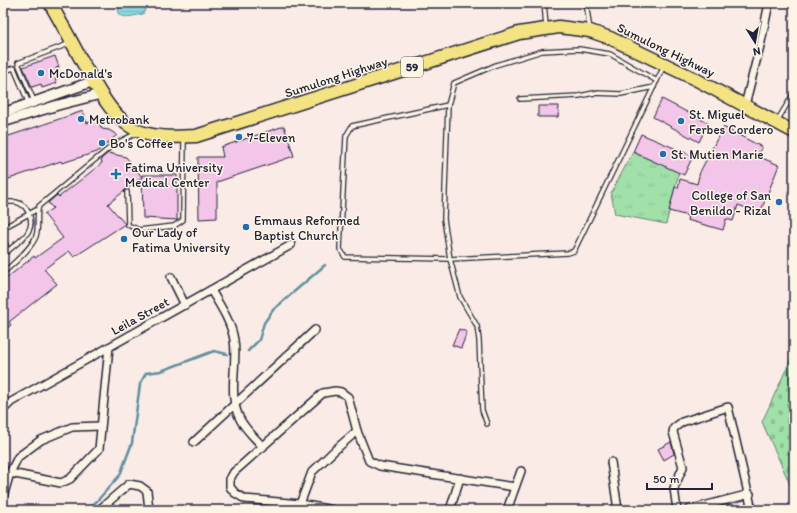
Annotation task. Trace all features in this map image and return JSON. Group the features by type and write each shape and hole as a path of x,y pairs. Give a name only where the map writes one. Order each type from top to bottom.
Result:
{"main road":[{"name":"Sumulong Highway","path":"50,3 108,105 119,118 130,126 140,132 153,135 166,137 196,136 519,33 559,27 590,31 610,38 665,64 794,132"}],"street":[{"path":"745,105 769,3"},
{"path":"3,122 28,107 94,81"},
{"path":"3,113 101,94"},
{"name":"Leila Street","path":"3,410 11,402 290,246"},
{"path":"171,277 184,305"},
{"path":"211,290 228,319 234,339 235,365 233,384 240,419 263,447"},
{"path":"194,442 315,330"},
{"path":"10,473 61,483 70,480 98,449 109,347"},
{"path":"333,510 299,507 245,498 235,493 230,486 230,479 234,472 323,393 335,391 341,392 348,398 357,432 369,461 380,466 515,487"},
{"path":"677,510 674,488 683,467 673,432 674,428 682,422 728,407 750,494 752,510"},
{"path":"3,497 10,473 18,457 41,440 72,427 100,426"},
{"path":"299,507 312,472 357,432"},
{"path":"611,462 618,510"},
{"path":"507,510 521,470"},
{"path":"450,510 460,478"},
{"path":"99,510 129,484 140,486 147,491 149,510"},
{"path":"688,510 750,494"}],"lane":[{"path":"544,3 547,29"},
{"path":"586,3 590,31"},
{"path":"28,107 18,63 72,43"},
{"path":"487,424 482,410 480,340 477,326 460,297 450,259 444,219 448,105 454,83 496,64 542,51 579,49 610,54 657,81"},
{"path":"448,105 352,126 346,136 340,249 345,256 450,259 574,251 665,64"},
{"path":"3,71 14,68 28,107"},
{"path":"520,99 579,96 594,93 621,94 654,87"},
{"path":"776,122 794,93"},
{"path":"3,228 38,209 39,206 46,200 113,146 140,132"},
{"path":"127,192 128,225 139,230 174,226 183,220 184,137"},
{"path":"3,202 16,202 24,206 29,214 31,222 28,232 8,251 3,238"},
{"path":"3,273 29,248 38,233 38,209"}],"green space":[{"path":"633,152 679,172 666,224 615,214 611,193"},
{"path":"794,352 794,493 762,422"}],"water":[{"path":"118,3 149,3 143,14 127,17 119,15"}],"building":[{"name":"McDonald's","path":"55,56 59,67 56,68 59,78 55,79 57,83 42,88 41,84 32,87 23,67"},
{"name":"St. Miguel Ferbes Cordero","path":"662,99 708,123 699,142 653,117"},
{"path":"538,106 559,106 558,117 538,117"},
{"path":"83,111 87,123 96,119 102,129 109,130 117,135 97,152 62,163 61,161 3,181 3,138"},
{"path":"284,126 294,156 217,182 217,218 199,219 198,157 223,157 221,147"},
{"path":"723,127 762,147 757,156 779,165 760,213 738,205 733,221 726,219 723,230 687,220 688,216 669,211 675,187 678,188 680,179 697,184 700,172"},
{"name":"St. Mutien Marie","path":"641,134 693,156 684,175 633,152"},
{"path":"108,153 126,157 142,177 108,204 125,224 74,257 69,251 44,269 57,284 9,322 11,325 3,331 3,281 34,256 35,258 63,238 44,214 53,208 48,203 57,195 59,197 102,163 101,159"},
{"path":"142,175 177,175 177,220 143,218"},
{"path":"459,329 467,332 461,348 452,345"},
{"path":"671,442 674,454 664,460 658,449"}],"waterway":[{"path":"248,351 259,340 264,323 273,310 325,265"},
{"path":"87,510 120,475 132,443 140,384 146,373 161,371 214,351 227,354"}],"place":[{"name":"McDonald's","path":"41,73"},
{"name":"Metrobank","path":"81,119"},
{"name":"St. Miguel Ferbes Cordero","path":"681,121"},
{"name":"7-Eleven","path":"239,137"},
{"name":"Bo's Coffee","path":"102,143"},
{"name":"St. Mutien Marie","path":"663,154"},
{"name":"Fatima University Medical Center","path":"116,174"},
{"name":"College of San Benildo - Rizal","path":"779,202"},
{"name":"Emmaus Reformed Baptist Church","path":"246,227"},
{"name":"Our Lady of Fatima University","path":"124,239"}]}
